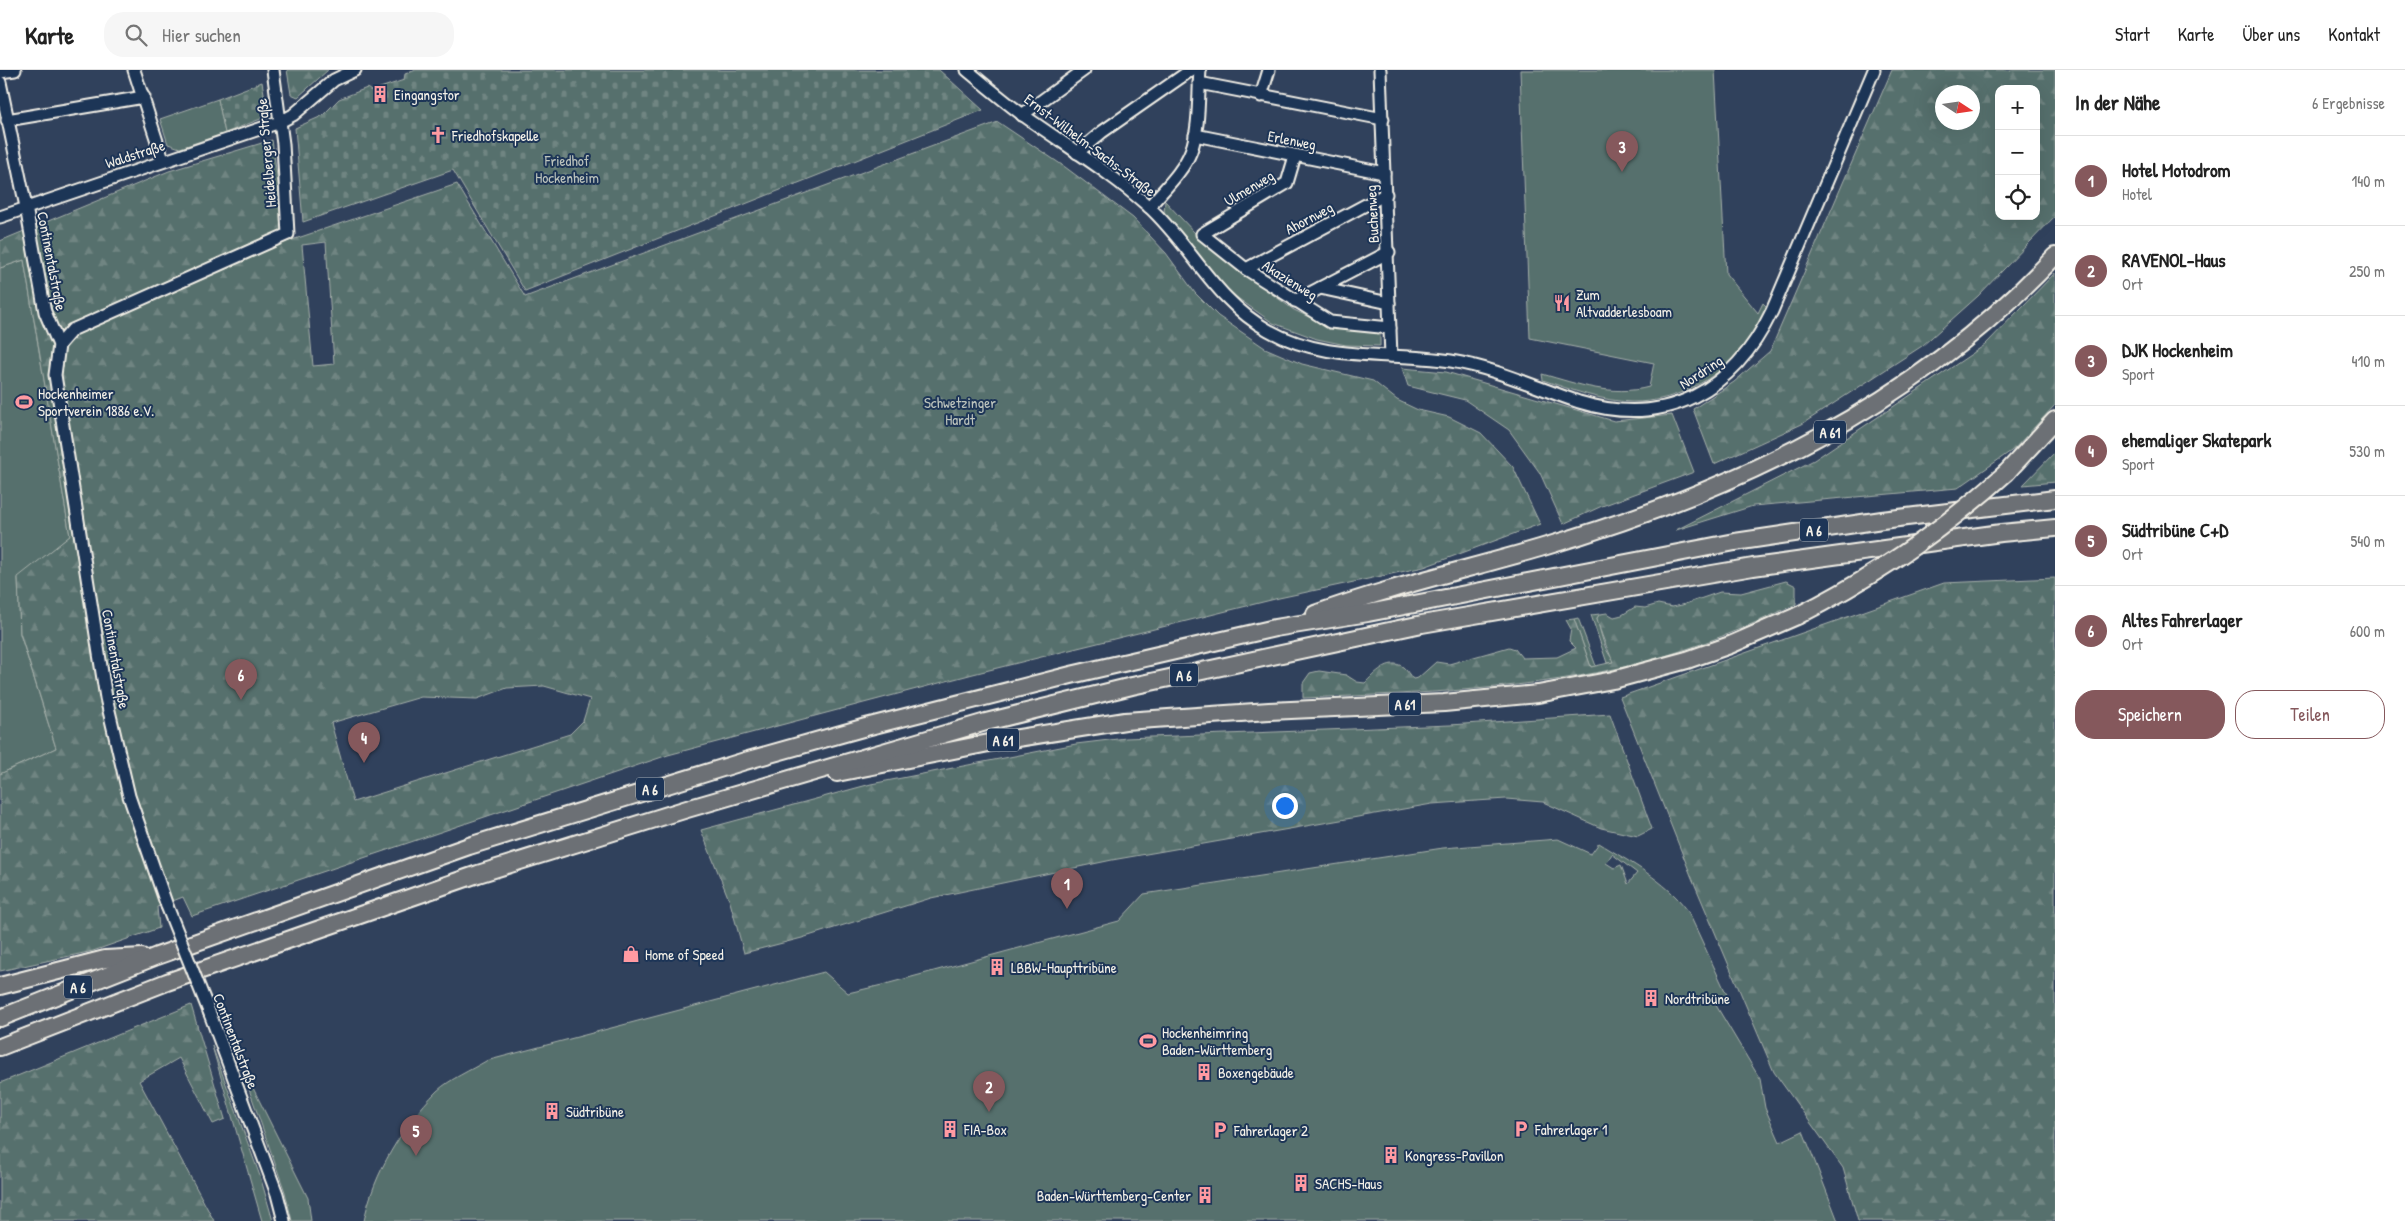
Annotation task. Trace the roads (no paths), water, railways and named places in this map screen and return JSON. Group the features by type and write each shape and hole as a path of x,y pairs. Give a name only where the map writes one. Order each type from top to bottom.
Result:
{"highway":[{"name":"A 61","path":"1558,542 1637,517 1734,480 1844,424 1904,386 1965,341 2012,300 2055,256"},
{"name":"A 61","path":"803,775 844,773 999,741 1125,721 1497,699 1608,682 1712,651 1797,616 1854,586 1908,552 1959,514 2008,472 2055,420"},
{"name":"A 6","path":"0,1018 157,956 469,846 688,778 866,727 1019,688 1275,628 1368,613 1735,542 1862,523 2055,499"},
{"name":"A 6","path":"0,1047 168,982 352,916 488,871 803,775 986,722 1132,686 1422,624 1577,596 1847,554 2055,528"},
{"name":"A 6","path":"1275,628 1368,595 1558,542"},
{"path":"0,986 60,972 104,959 157,956"}],"street":[{"path":"0,72 15,70"},
{"path":"134,70 163,160"},
{"name":"Heidelberger Straße","path":"59,345 72,330 288,234 280,122 273,70"},
{"name":"Waldstraße","path":"0,217 163,160 233,139 280,122 293,114 334,80 355,70"},
{"path":"1022,114 1084,70"},
{"path":"1077,153 1110,126 1191,70"},
{"path":"1149,207 1186,162 1195,135 1200,70"},
{"path":"1261,96 1269,70"},
{"name":"Buchenweg","path":"1380,70 1389,252 1391,356"},
{"name":"Nordring","path":"1391,356 1470,365 1581,402 1612,409 1629,410 1660,407 1704,392 1740,363 1766,324 1874,70"},
{"name":"Ernst-Wilhelm-Sachs-Straße","path":"972,71 1022,114 1149,207 1226,298 1267,330 1314,349 1342,354 1391,356"},
{"name":"Continentalstraße","path":"0,82 26,207 45,312 59,345 55,375 106,698 129,796 168,906 277,1194 284,1221"},
{"path":"1199,83 1383,119"},
{"path":"7,120 144,97"},
{"name":"Erlenweg","path":"1195,135 1384,173"},
{"name":"Ulmenweg","path":"1202,234 1287,183 1294,156"},
{"name":"Ahornweg","path":"1246,269 1386,194"},
{"name":"Akazienweg","path":"1202,234 1246,269 1330,322 1373,328 1390,328"},
{"path":"1295,301 1389,252"},
{"path":"1320,288 1390,302"}],"place":[{"name":"Eingangstor","path":"380,94"},
{"name":"Friedhofskapelle","path":"438,135"},
{"name":"DJK Hockenheim","path":"1622,172"},
{"name":"Zum Altvadderlesboam","path":"1562,303"},
{"name":"Hockenheimer Sportverein 1886 e.V.","path":"24,402"},
{"name":"Altes Fahrerlager","path":"241,700"},
{"name":"ehemaliger Skatepark","path":"364,763"},
{"name":"Hotel Motodrom","path":"1067,909"},
{"name":"Home of Speed","path":"631,954"},
{"name":"LBBW-Haupttribüne","path":"997,967"},
{"name":"Nordtribüne","path":"1651,998"},
{"name":"Hockenheimring Baden-Württemberg","path":"1148,1041"},
{"name":"Boxengebäude","path":"1204,1072"},
{"name":"Südtribüne","path":"552,1111"},
{"name":"RAVENOL-Haus","path":"989,1112"},
{"name":"FIA-Box","path":"950,1129"},
{"name":"Fahrerlager 1","path":"1521,1129"},
{"name":"Fahrerlager 2","path":"1220,1130"},
{"name":"Kongress-Pavillon","path":"1391,1155"},
{"name":"Südtribüne C+D","path":"416,1156"},
{"name":"SACHS-Haus","path":"1301,1183"},
{"name":"Baden-Württemberg-Center","path":"1205,1195"}],"park label":[{"name":"Friedhof Hockenheim","path":"567,168"},
{"name":"Schwetzinger Hardt","path":"960,410"}]}
